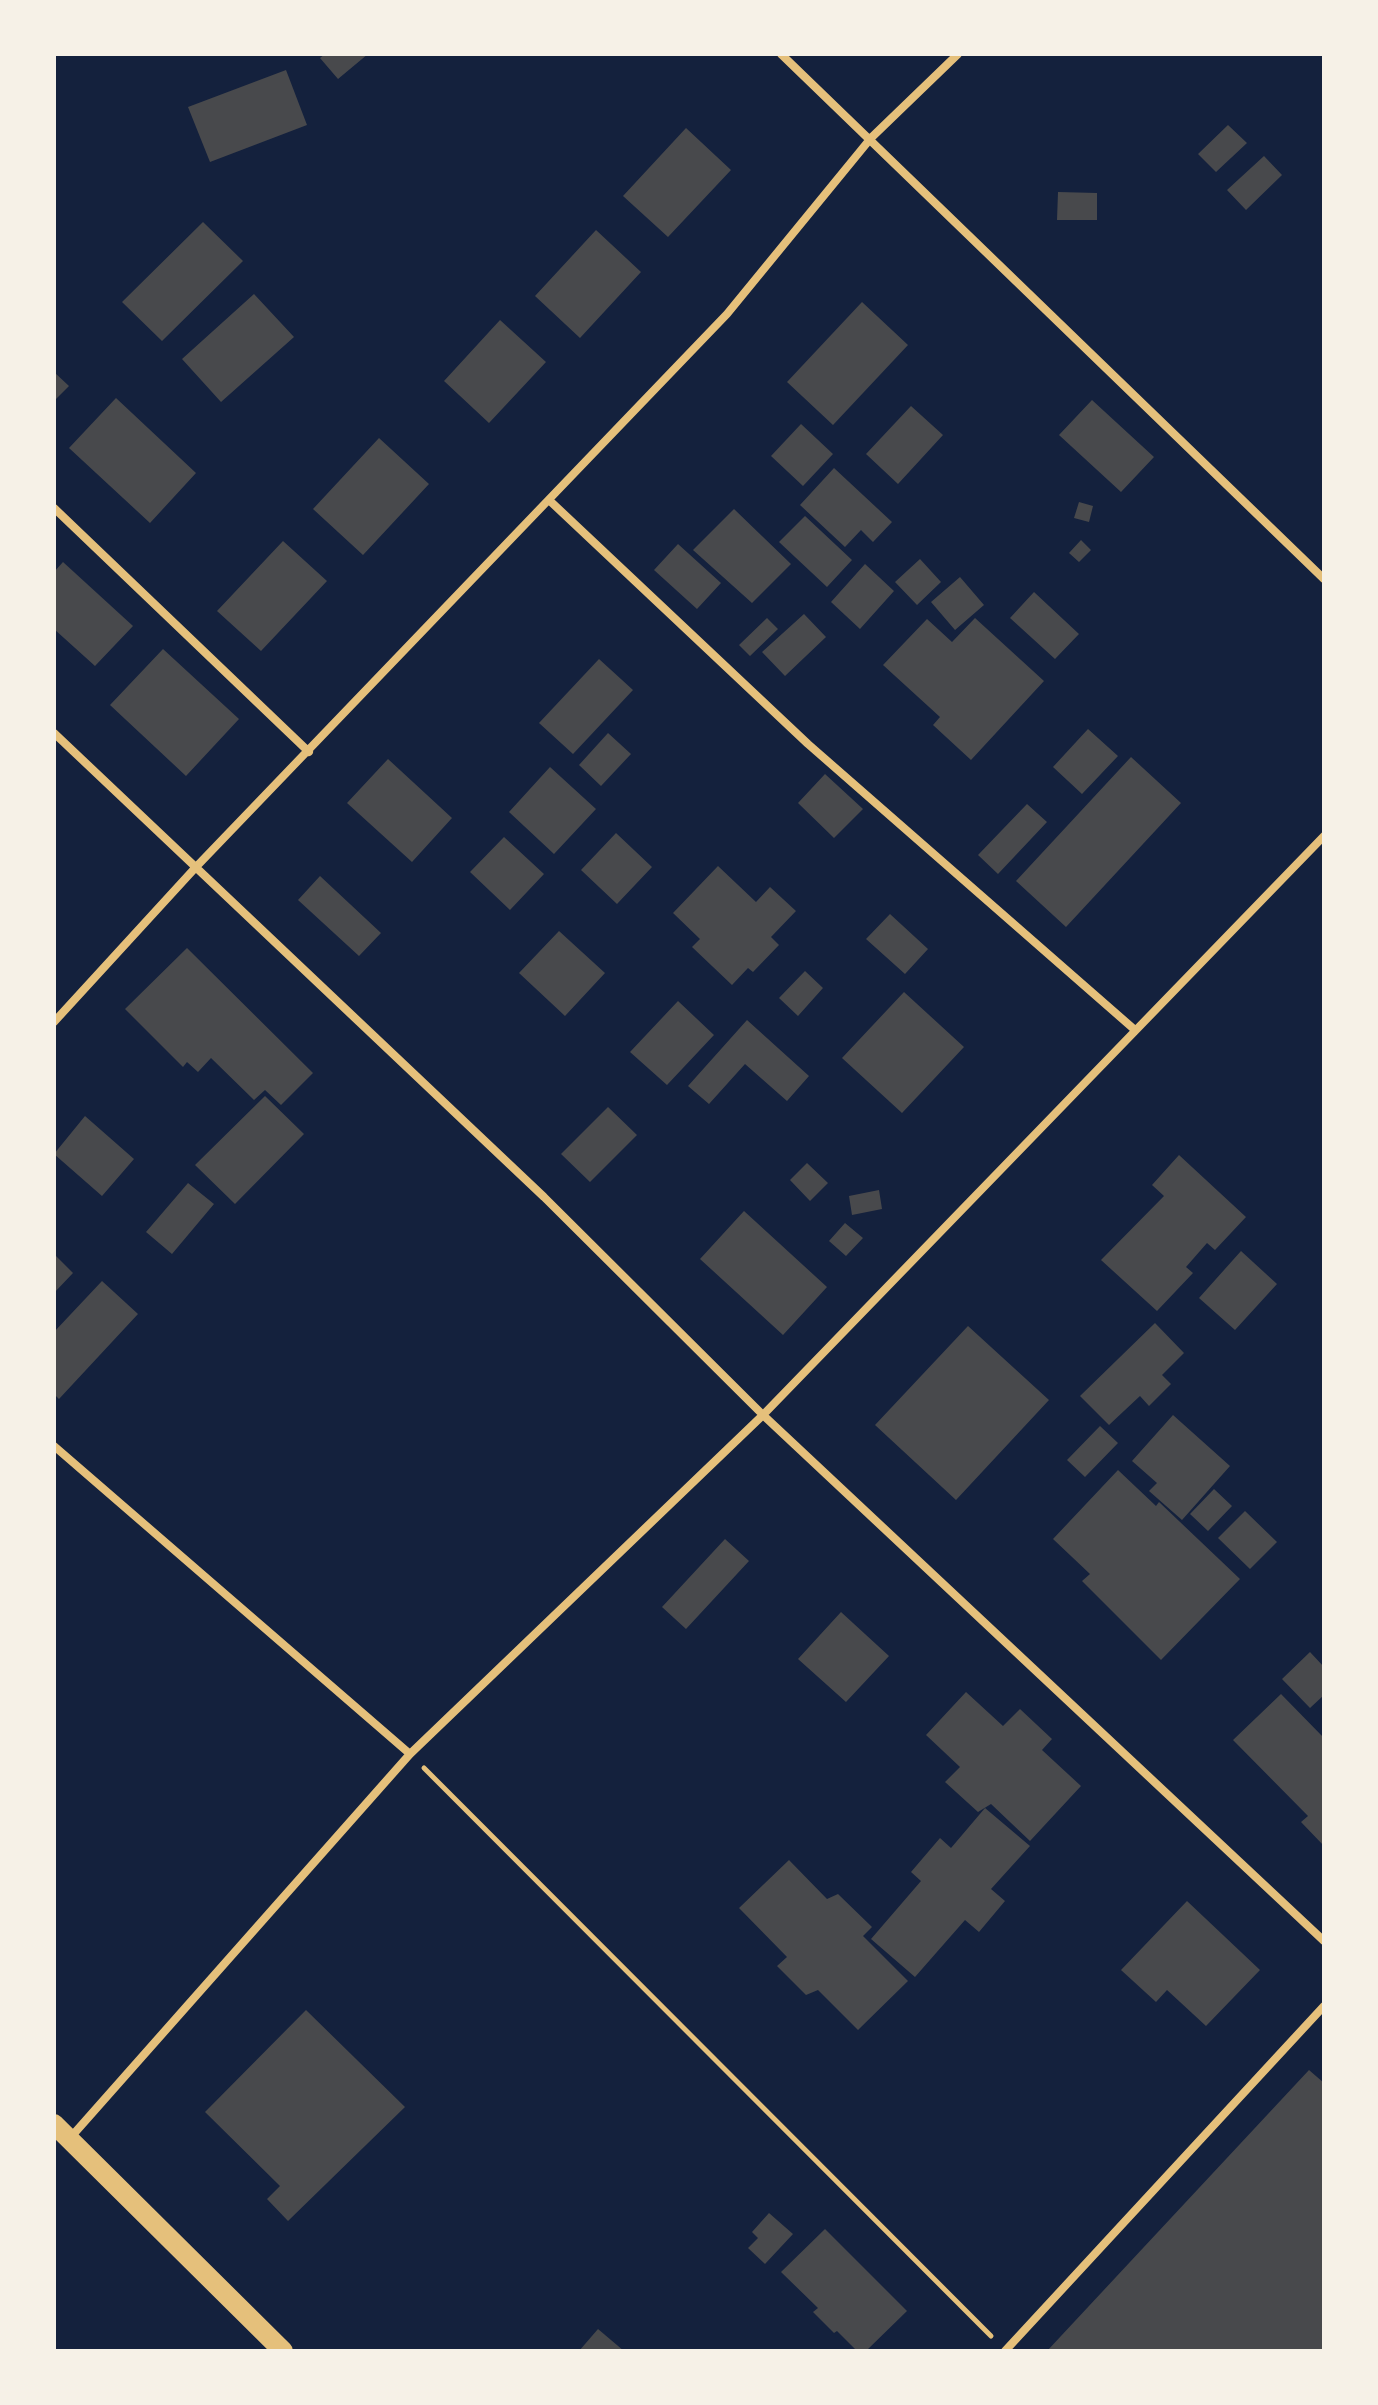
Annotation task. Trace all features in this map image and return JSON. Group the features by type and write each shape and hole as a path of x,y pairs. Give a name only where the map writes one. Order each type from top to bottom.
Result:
{"main road":[{"path":"54,2124 283,2351"}],"street":[{"path":"781,54 1324,579"},
{"path":"54,1022 196,867 727,314 871,138 958,54"},
{"path":"549,500 808,744 1135,1030"},
{"path":"54,508 309,752"},
{"path":"54,733 544,1197 763,1415 1324,1941"},
{"path":"69,2139 410,1754 763,1415 991,1184 1135,1030 1324,836"},
{"path":"54,1446 410,1754"},
{"path":"1005,2351 1324,2006"}],"path":[{"path":"410,1754 1005,2351"}],"building":[{"path":"325,54 368,54 338,79 320,58"},
{"path":"286,70 307,125 210,162 188,107"},
{"path":"1228,125 1247,143 1216,172 1198,154"},
{"path":"686,128 731,170 668,237 623,196"},
{"path":"1264,156 1282,175 1246,210 1227,190"},
{"path":"1058,192 1097,193 1097,220 1057,220"},
{"path":"203,222 243,261 162,341 122,302"},
{"path":"596,230 641,272 580,338 535,296"},
{"path":"254,294 294,337 221,402 182,359"},
{"path":"862,302 908,345 833,425 787,382"},
{"path":"500,320 546,362 489,423 444,381"},
{"path":"54,372 69,386 54,401"},
{"path":"116,398 196,473 150,523 69,448"},
{"path":"1092,400 1154,457 1121,492 1059,435"},
{"path":"911,406 943,435 898,484 866,454"},
{"path":"801,424 833,454 803,486 771,456"},
{"path":"379,438 429,484 363,555 313,509"},
{"path":"834,468 892,522 873,542 861,530 845,547 800,505"},
{"path":"1079,502 1093,506 1089,522 1074,518"},
{"path":"734,509 791,564 752,603 693,550"},
{"path":"805,516 852,560 827,587 779,542"},
{"path":"1081,540 1091,550 1079,562 1069,553"},
{"path":"283,541 327,581 261,651 217,611"},
{"path":"678,544 721,583 697,609 654,570"},
{"path":"920,559 941,582 917,605 895,582"},
{"path":"63,562 133,626 95,666 54,629 54,572"},
{"path":"865,564 894,591 860,629 831,602"},
{"path":"960,577 984,605 955,630 931,602"},
{"path":"1034,592 1079,634 1055,659 1010,618"},
{"path":"804,614 826,637 785,676 762,652"},
{"path":"767,618 778,629 750,656 739,645"},
{"path":"975,618 1044,681 971,760 933,725 940,717 883,665 927,619 952,642"},
{"path":"163,649 239,719 186,776 110,705"},
{"path":"599,659 633,690 573,754 539,723"},
{"path":"1088,729 1118,756 1082,794 1053,767"},
{"path":"608,733 631,754 601,786 579,765"},
{"path":"1131,757 1181,803 1066,927 1016,881"},
{"path":"388,759 452,818 412,862 347,803"},
{"path":"550,767 596,809 554,854 509,812"},
{"path":"825,774 863,809 834,838 798,803"},
{"path":"1027,804 1047,822 998,874 978,855"},
{"path":"616,833 652,867 617,904 581,870"},
{"path":"504,837 544,874 510,910 470,872"},
{"path":"718,866 756,902 770,887 796,911 771,937 779,945 753,972 748,968 732,985 692,947 700,939 673,913"},
{"path":"320,876 381,933 359,956 298,900"},
{"path":"890,914 928,949 905,974 866,939"},
{"path":"559,931 605,973 565,1016 519,973"},
{"path":"187,948 313,1073 281,1105 265,1090 254,1100 211,1058 198,1072 187,1062 183,1067 125,1009"},
{"path":"805,971 823,988 798,1016 779,998"},
{"path":"904,992 964,1047 902,1113 842,1058"},
{"path":"678,1001 714,1035 667,1085 630,1052"},
{"path":"747,1020 809,1076 787,1101 745,1064 709,1104 688,1086"},
{"path":"265,1096 304,1134 235,1204 195,1165"},
{"path":"608,1107 637,1135 590,1182 561,1154"},
{"path":"85,1116 134,1159 102,1196 54,1154"},
{"path":"1179,1155 1246,1217 1215,1250 1207,1243 1186,1267 1193,1273 1157,1311 1101,1260 1164,1196 1152,1185"},
{"path":"807,1163 828,1183 810,1201 790,1180"},
{"path":"188,1183 214,1204 172,1254 146,1232"},
{"path":"879,1190 882,1209 852,1215 849,1196"},
{"path":"744,1211 827,1287 783,1335 700,1259"},
{"path":"845,1223 863,1238 846,1256 829,1241"},
{"path":"1241,1251 1277,1284 1235,1330 1199,1298"},
{"path":"54,1254 73,1273 54,1293"},
{"path":"102,1281 138,1314 59,1399 54,1394 54,1332"},
{"path":"1155,1323 1184,1353 1162,1375 1171,1384 1149,1406 1140,1396 1109,1425 1080,1396"},
{"path":"968,1326 1049,1400 956,1500 875,1425"},
{"path":"1173,1415 1230,1466 1182,1520 1149,1491 1157,1483 1132,1461"},
{"path":"1100,1426 1118,1443 1085,1477 1067,1460"},
{"path":"1118,1470 1156,1506 1159,1502 1240,1579 1161,1660 1082,1581 1090,1574 1053,1539"},
{"path":"1214,1489 1232,1506 1208,1531 1190,1514"},
{"path":"1245,1511 1277,1542 1250,1569 1218,1538"},
{"path":"725,1539 749,1561 686,1629 662,1607"},
{"path":"841,1612 889,1656 846,1702 798,1659"},
{"path":"1310,1652 1324,1667 1324,1695 1310,1708 1282,1679"},
{"path":"966,1692 1003,1726 1020,1709 1052,1739 1042,1750 1081,1786 1030,1841 991,1804 978,1812 945,1782 960,1767 926,1735"},
{"path":"1281,1694 1324,1738 1324,1846 1301,1822 1308,1816 1233,1740"},
{"path":"985,1808 1030,1846 991,1889 1005,1901 979,1932 965,1920 915,1977 871,1939 921,1881 911,1872 940,1838 951,1848"},
{"path":"789,1860 827,1899 838,1894 872,1927 863,1936 908,1981 858,2030 818,1990 806,1995 777,1966 787,1957 739,1908"},
{"path":"1187,1901 1260,1970 1206,2026 1167,1990 1156,2002 1121,1970"},
{"path":"306,2010 405,2107 288,2221 267,2199 280,2186 205,2112"},
{"path":"1309,2070 1324,2083 1324,2351 1047,2351"},
{"path":"769,2213 793,2234 765,2264 748,2248 758,2238 752,2232"},
{"path":"825,2229 907,2311 866,2351 857,2351 837,2331 834,2333 813,2312 818,2308 781,2272"},
{"path":"598,2329 624,2351 579,2351"}]}
